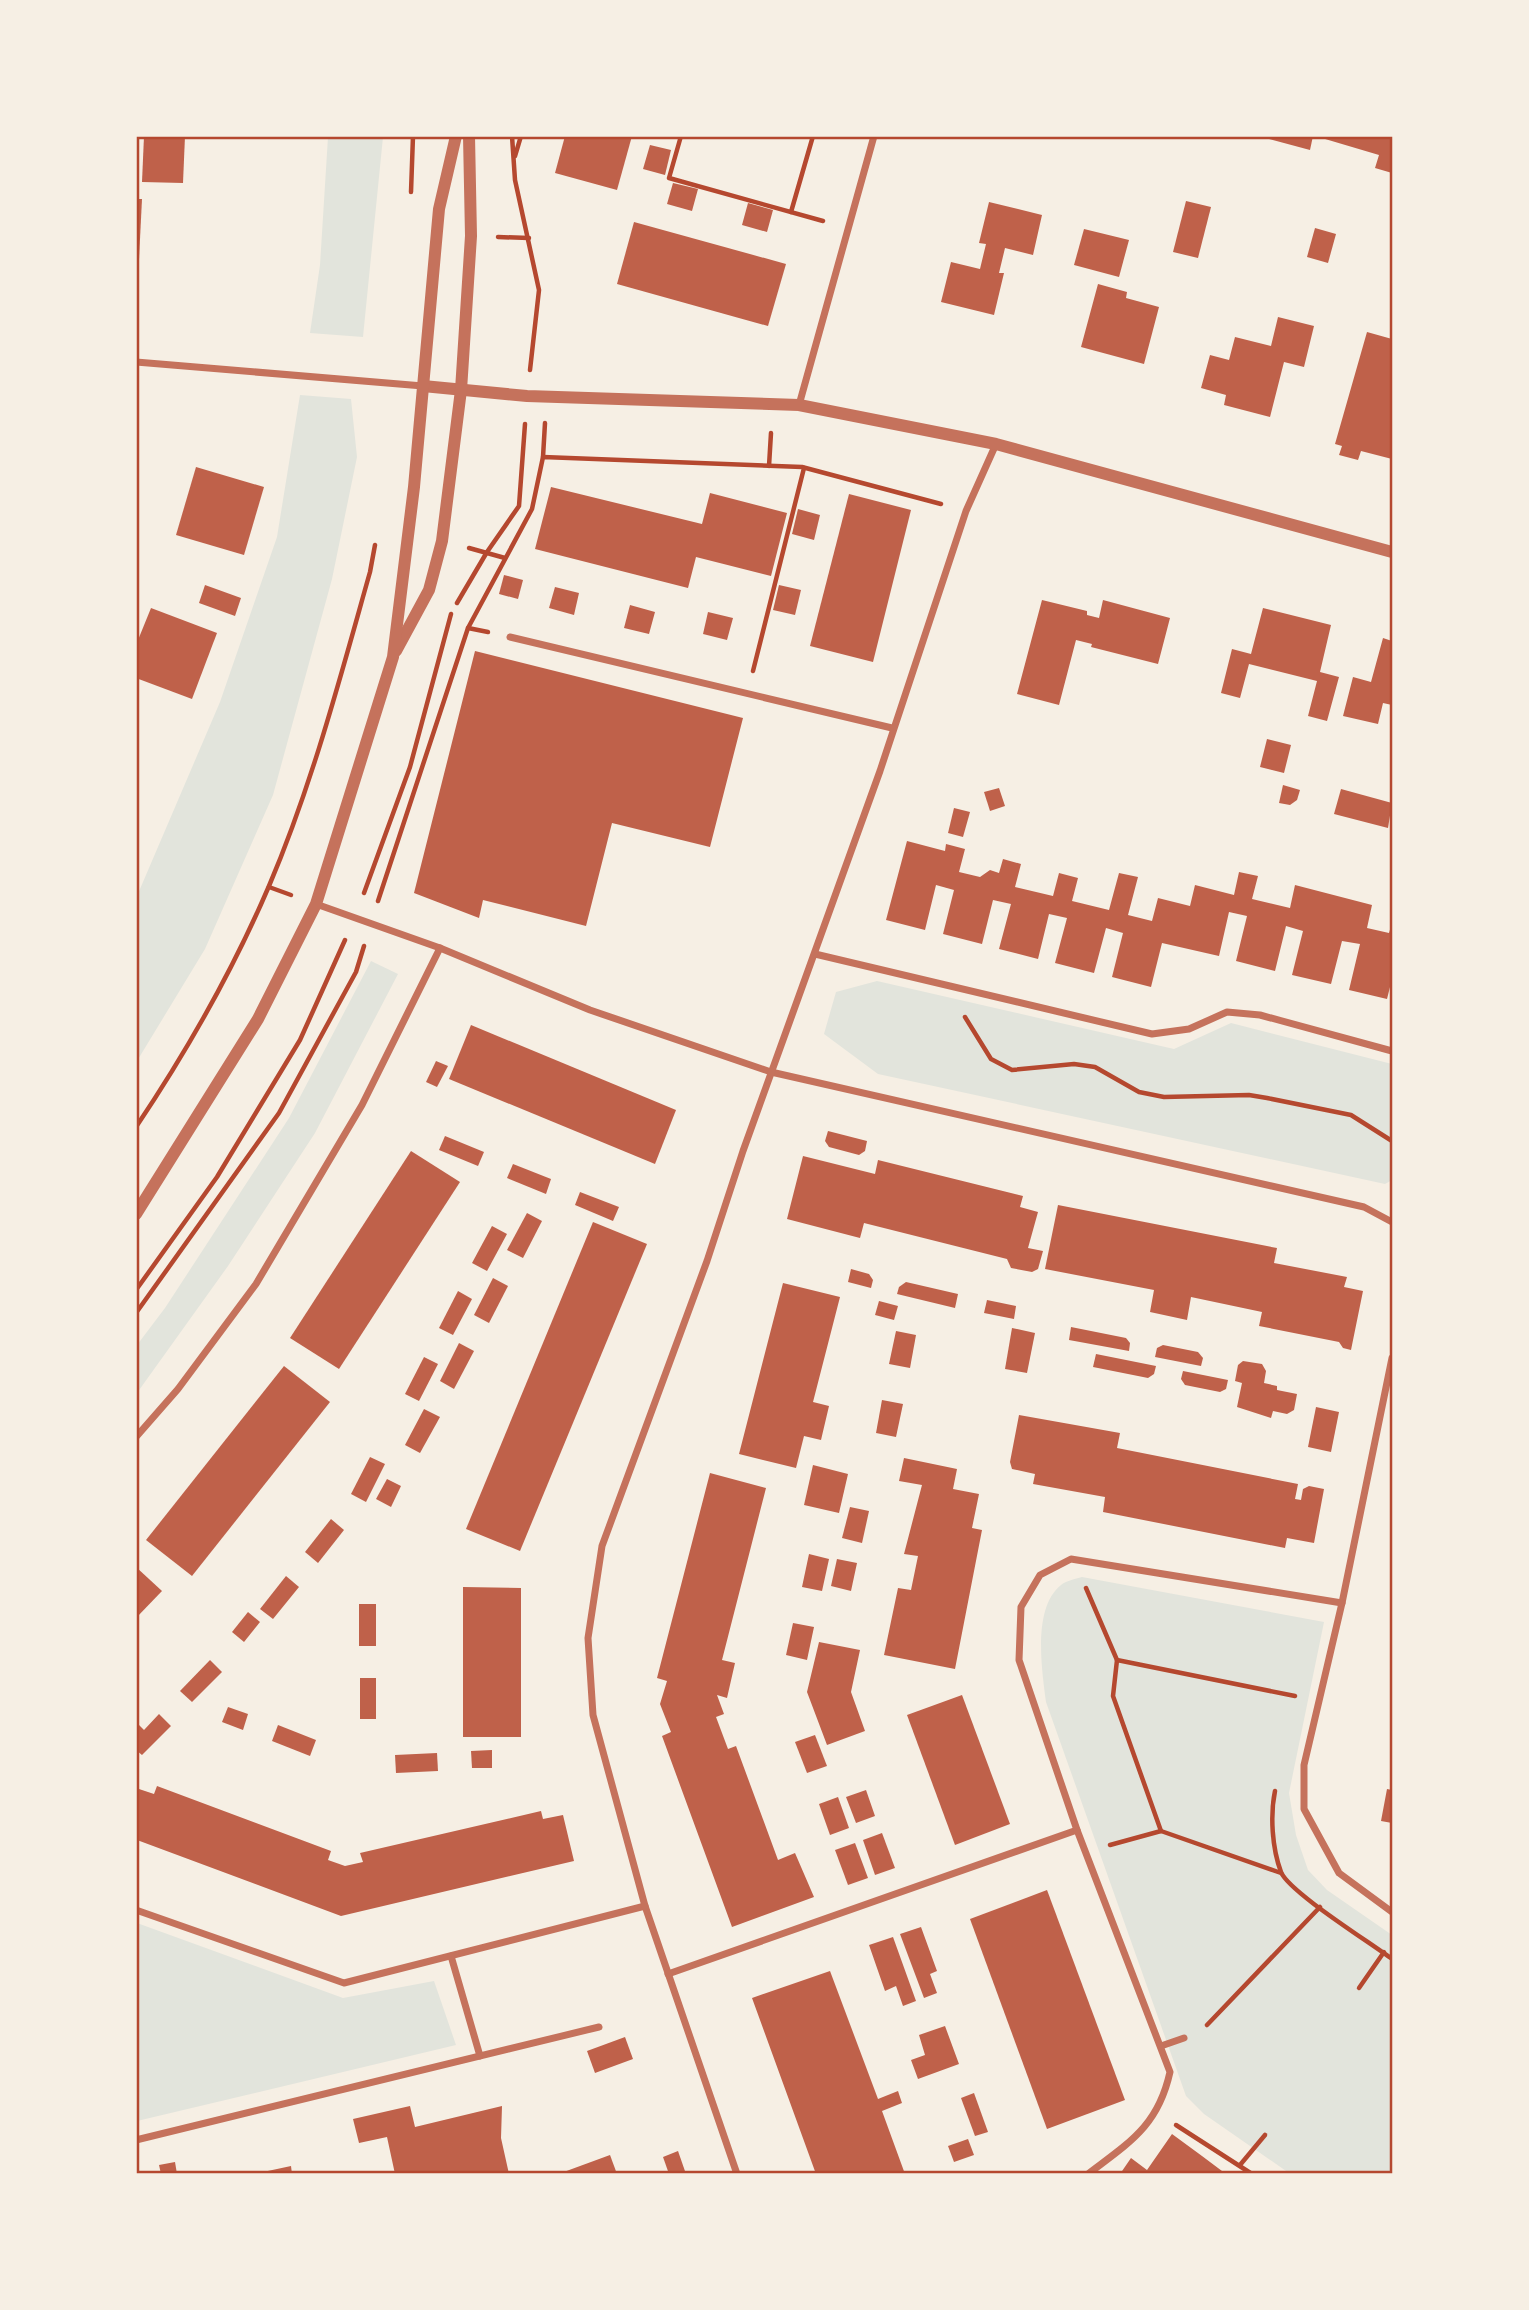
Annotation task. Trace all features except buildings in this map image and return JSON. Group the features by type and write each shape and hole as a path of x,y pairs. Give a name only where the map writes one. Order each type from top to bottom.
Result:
{"street":[{"path":"393,657 423,386 439,209 456,136"},
{"path":"136,1214 258,1019 316,904 393,657 429,590 442,541 461,390 471,236 469,136"},
{"path":"799,405 874,136"},
{"path":"136,362 527,396 799,405 996,444 1392,552"},
{"path":"737,2174 645,1906 593,1715 588,1638 602,1546 708,1261 966,511 996,444"},
{"path":"510,637 892,729"},
{"path":"316,904 439,948 590,1010 771,1072 1364,1208 1392,1222"},
{"path":"136,1437 178,1389 256,1284 362,1105 439,948"},
{"path":"815,954 1152,1034 1189,1029 1227,1012 1260,1015 1392,1051"},
{"path":"1392,1358 1342,1603 1304,1765 1304,1809 1339,1873 1392,1912"},
{"path":"1088,2174 1126,2144 1157,2113 1170,2072 1077,1830 1019,1660 1021,1607 1040,1575 1071,1559 1342,1603"},
{"path":"668,1974 1077,1830"},
{"path":"136,1910 344,1983 645,1906"},
{"path":"451,1956 480,2056"},
{"path":"136,2140 599,2027"},
{"path":"1161,2046 1184,2038"}],"path":[{"path":"512,136 523,224 540,290 527,396"},
{"path":"514,162 521,136"},
{"path":"681,136 669,178 848,228"},
{"path":"791,212 813,136"},
{"path":"136,1313 279,1113 356,972 468,628 532,509 543,457 804,468 966,511"},
{"path":"747,695 804,468"},
{"path":"136,1127 188,1048 269,887 308,782 370,572 377,536"},
{"path":"960,987 962,1010 971,1031 991,1059 1012,1070 1074,1064 1095,1067 1139,1092 1164,1097 1249,1095 1267,1098 1350,1115 1392,1141"},
{"path":"1082,1577 1117,1660 1113,1696 1161,1831"},
{"path":"1117,1660 1296,1696"},
{"path":"1086,1853 1161,1831 1281,1873"},
{"path":"1184,2038 1208,2024 1320,1907"},
{"path":"1359,1988 1384,1952"},
{"path":"1157,2113 1252,2174"},
{"path":"1240,2165 1265,2135"}],"shaded area":[{"path":"328,137 383,137 363,337 310,333 320,265"},
{"path":"300,395 351,399 357,457 332,579 273,795 205,949 137,1061 137,896 220,702 277,537"},
{"path":"371,961 398,974 315,1133 228,1266 137,1393 137,1345 165,1308 289,1118"},
{"path":"877,981 1174,1049 1231,1023 1392,1064 1392,1180 1385,1184 878,1074 824,1034 836,992"},
{"path":"1082,1577 1324,1622 1289,1793 1296,1835 1308,1870 1327,1890 1392,1935 1392,2173 1289,2173 1204,2114 1186,2096 1046,1702 1041,1640 1046,1609 1052,1595 1061,1585"},
{"path":"137,1923 343,1998 434,1981 456,2045 137,2121"}]}
